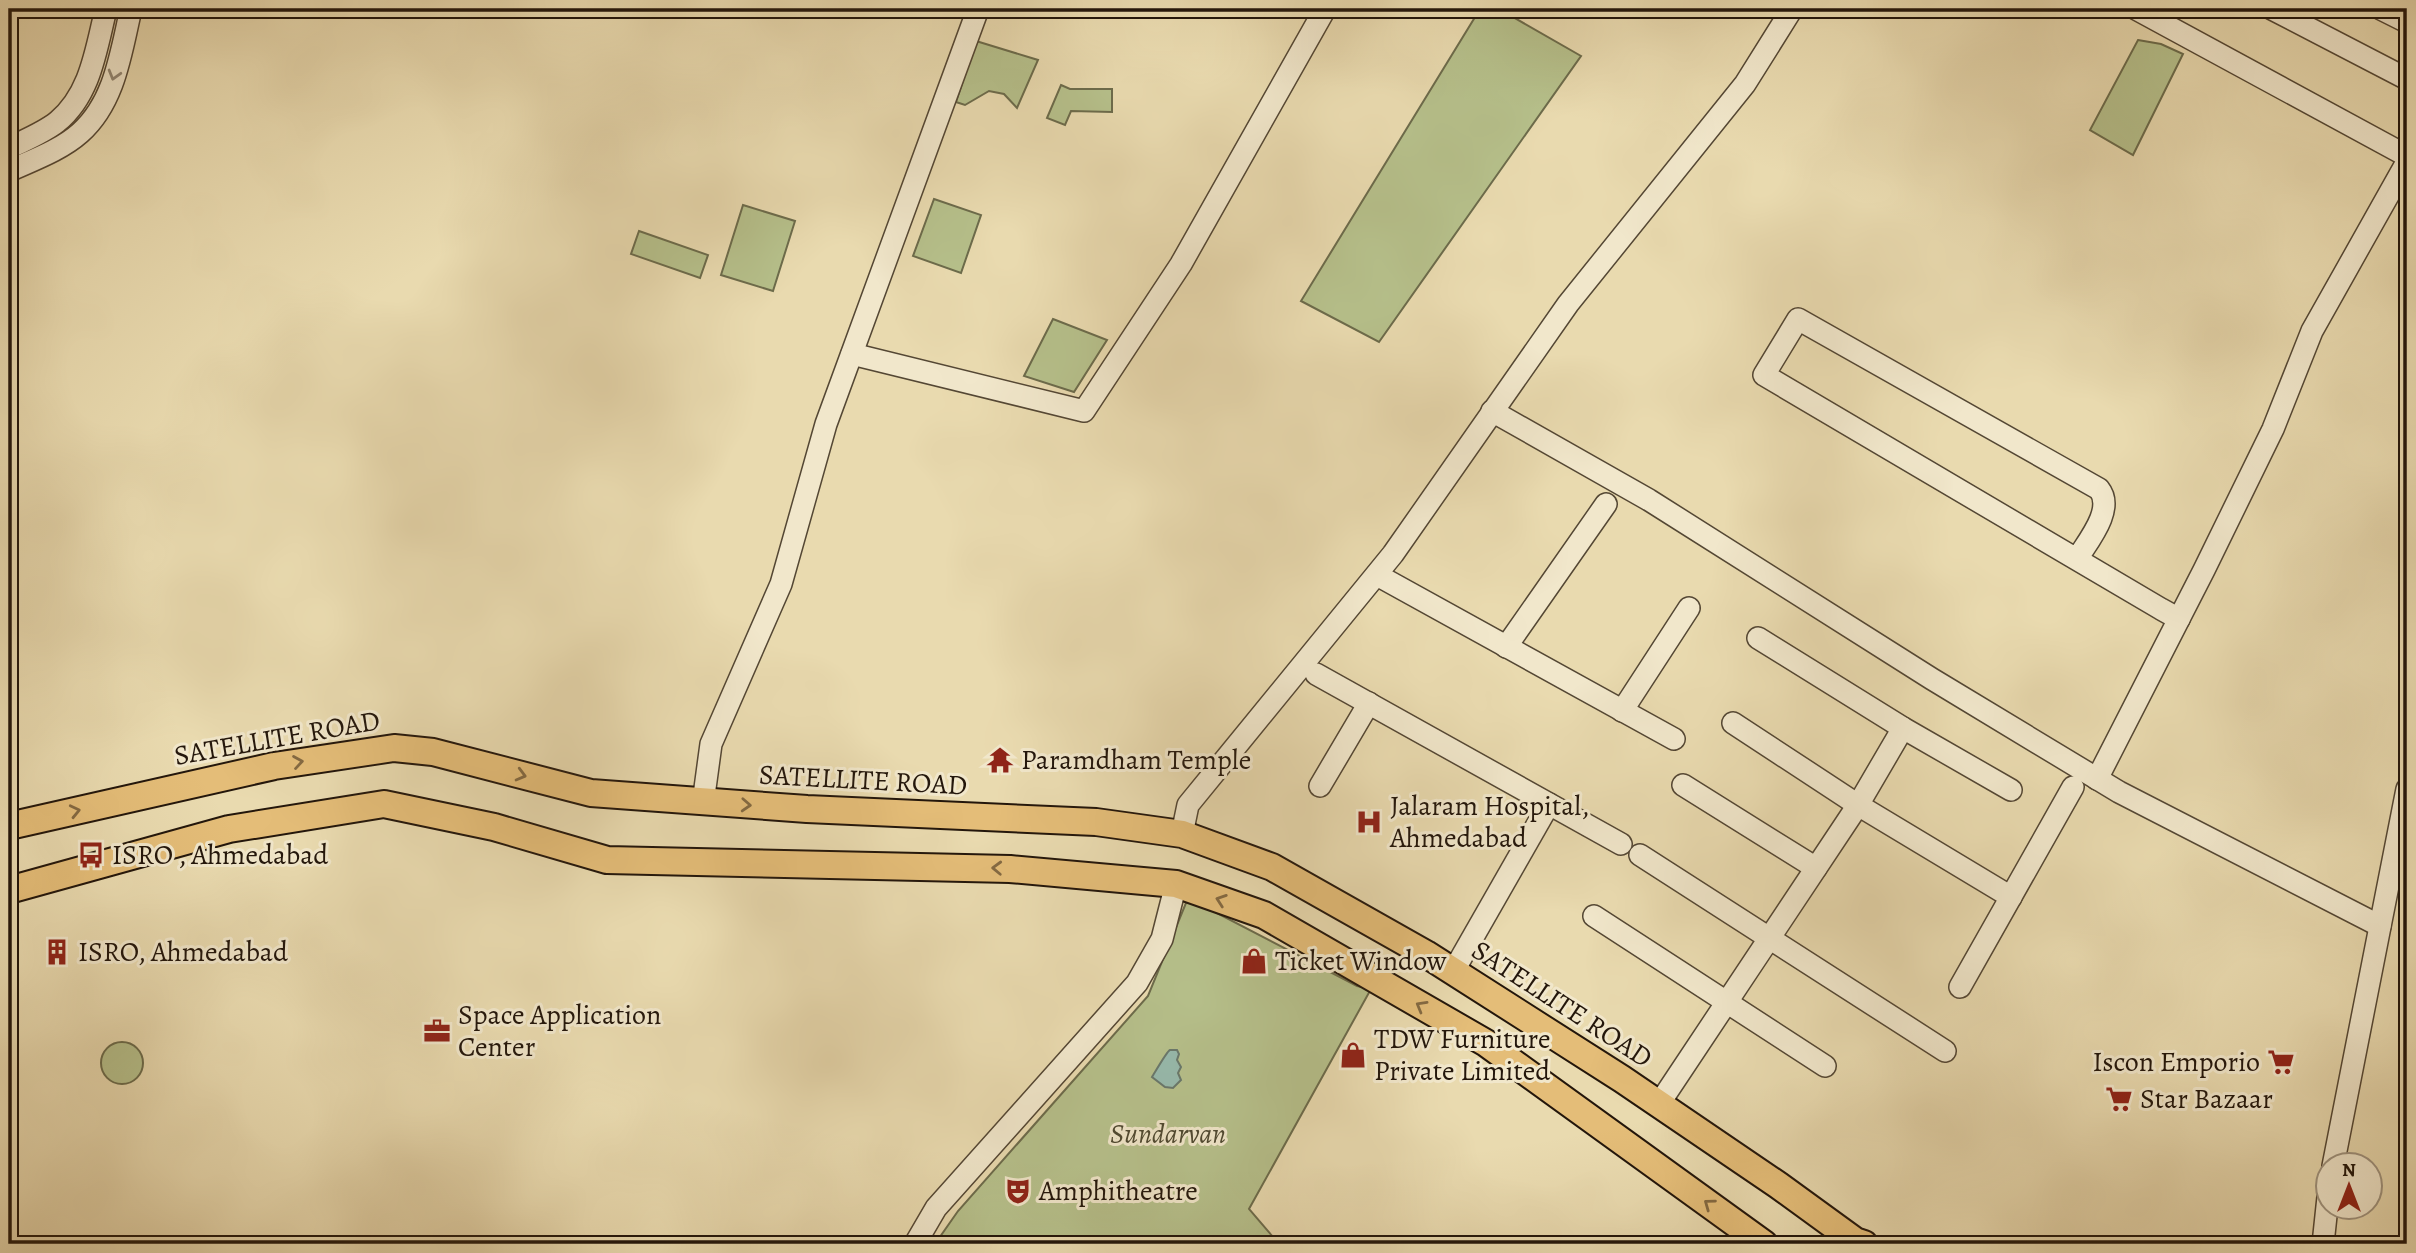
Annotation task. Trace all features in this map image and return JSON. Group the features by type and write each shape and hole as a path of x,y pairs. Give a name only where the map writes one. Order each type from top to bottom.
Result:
{"main road":[{"name":"SATELLITE ROAD","path":"9,825 274,766 394,748 433,751 591,793 703,803 1096,822 1182,834 1272,867 1453,972 1659,1104 1857,1243"},
{"path":"9,890 229,829 384,804 494,827 607,860 1010,869 1177,884 1264,915 1486,1043 1765,1244"}],"street":[{"path":"9,148 55,123 78,99 90,74 106,9"},
{"path":"9,171 79,134 97,114 110,90 131,9"},
{"path":"703,803 711,744 781,584 826,424 978,9"},
{"path":"852,354 1084,411 1181,264 1325,9"},
{"path":"1182,834 1188,805 1377,575 1567,304 1745,84 1792,9"},
{"path":"2136,9 2407,156"},
{"path":"2272,9 2407,79"},
{"path":"2381,9 2407,22"},
{"path":"44,130 54,149"},
{"path":"2097,779 2273,429 2312,331 2407,162"},
{"path":"2077,559 2102,517 2104,495 2098,489 1798,318 1764,375 2179,619"},
{"path":"1492,411 1649,499 1932,679 2097,779 2380,926"},
{"path":"1506,647 1606,504"},
{"path":"1377,575 1674,739"},
{"path":"1622,711 1689,608"},
{"path":"1758,638 1903,728 2011,790"},
{"path":"1316,674 1621,844"},
{"path":"1320,786 1369,704"},
{"path":"1733,723 1858,805 2011,897"},
{"path":"1659,1104 1858,805 1903,728"},
{"path":"1683,785 1816,868"},
{"path":"1960,987 2073,787"},
{"path":"2336,1152 2407,790"},
{"path":"1453,972 1549,804"},
{"path":"1640,855 1945,1051"},
{"path":"915,1244 936,1208 1137,983 1162,939 1177,884"},
{"path":"1594,916 1825,1066"},
{"path":"2323,1244 2326,1222"}],"green space":[{"path":"1480,9 1499,9 1581,56 1379,342 1301,301"},
{"path":"2138,40 2161,44 2183,54 2133,155 2090,130"},
{"path":"976,41 1038,60 1017,108 1004,94 989,91 965,105 956,102"},
{"path":"1061,85 1070,89 1112,89 1112,112 1071,111 1065,125 1047,118"},
{"path":"934,199 981,215 961,273 913,256"},
{"path":"743,205 795,221 773,291 721,275"},
{"path":"639,231 708,255 700,278 631,254"},
{"path":"1053,319 1107,340 1074,392 1024,376"},
{"name":"Sundarvan","path":"1188,898 1357,986 1371,989 1249,1209 1279,1244 935,1244 958,1211 1148,996"},
{"path":"122,1042 137,1048 143,1063 137,1078 122,1084 107,1078 101,1063 107,1048"}],"shaded area":[{"path":"1170,1050 1177,1050 1177,1060 1181,1067 1178,1073 1181,1080 1173,1088 1165,1087 1152,1077"}],"place":[{"name":"Paramdham Temple","path":"1000,760"},
{"name":"Jalaram Hospital, Ahmedabad","path":"1369,822"},
{"name":"ISRO , Ahmedabad","path":"91,855"},
{"name":"ISRO, Ahmedabad","path":"57,952"},
{"name":"Ticket Window","path":"1254,961"},
{"name":"Space Application Center","path":"437,1031"},
{"name":"TDW Furniture Private Limited","path":"1353,1055"},
{"name":"Iscon Emporio","path":"2281,1062"},
{"name":"Star Bazaar","path":"2119,1099"},
{"name":"Amphitheatre","path":"1018,1191"}]}
